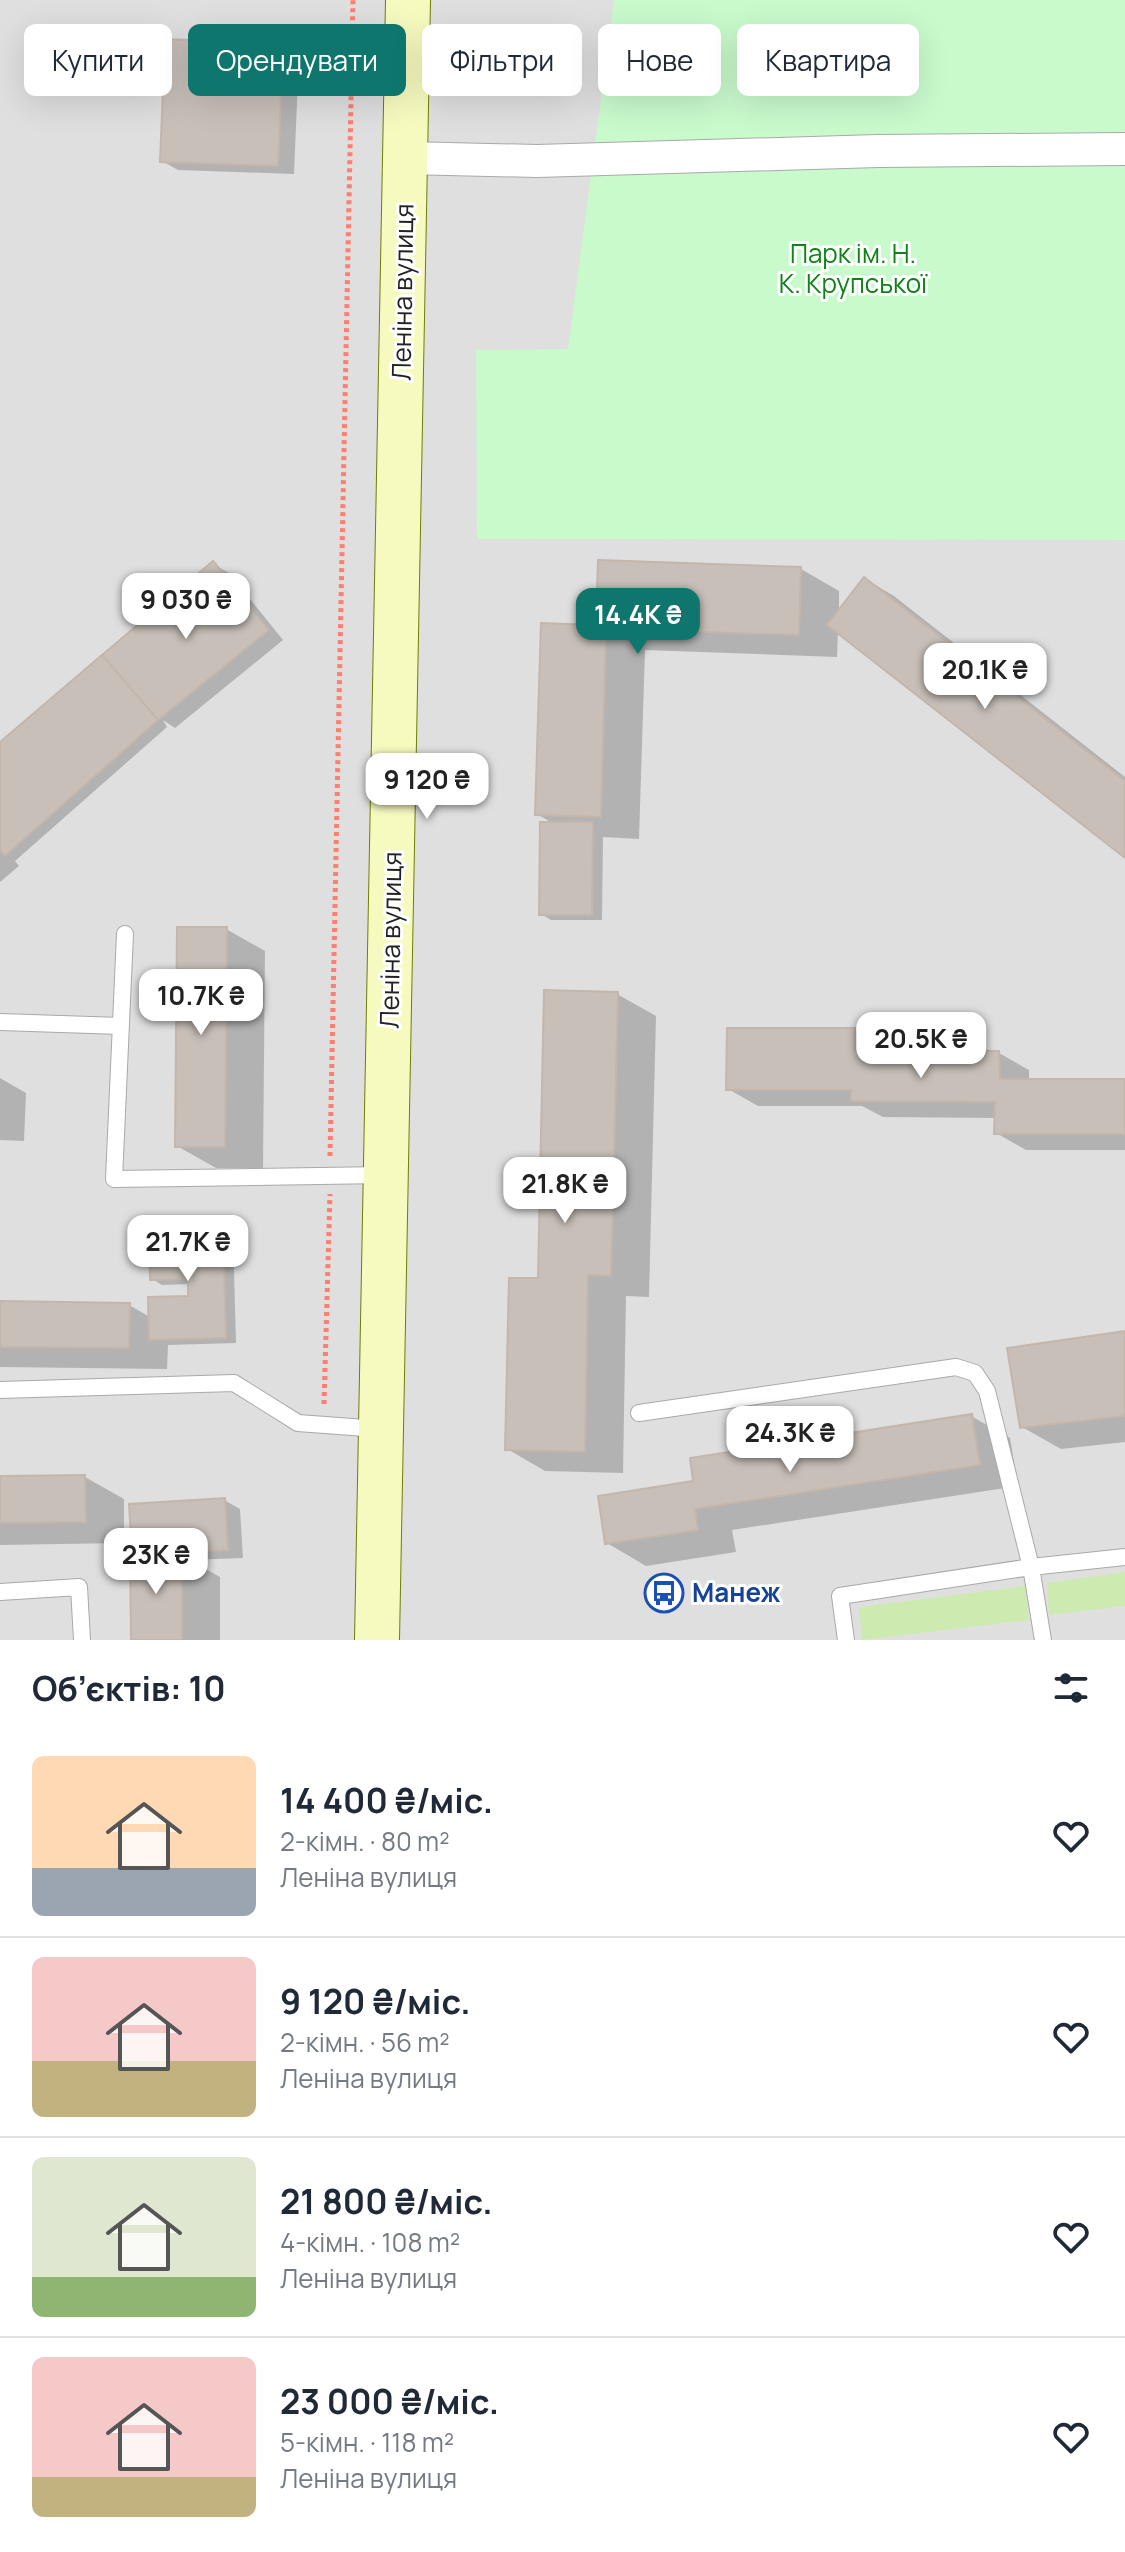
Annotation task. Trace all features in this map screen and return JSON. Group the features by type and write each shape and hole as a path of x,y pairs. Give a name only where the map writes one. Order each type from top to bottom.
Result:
{"street":[{"name":"Леніна вулиця","path":"377,1640 408,0"},
{"path":"406,158 537,161 878,151 1125,149"}],"lane":[{"path":"125,934 114,1179 386,1175"},
{"path":"0,1022 121,1026"},
{"path":"639,1413 956,1367 975,1373 987,1391 1031,1567 1043,1640"},
{"path":"0,1390 234,1383 298,1423 381,1429"},
{"path":"846,1640 840,1596 1031,1567 1125,1557"},
{"path":"0,1592 79,1587 82,1640"}],"path":[{"path":"324,1425 353,0"}],"shaded area":[{"path":"0,0 1125,0 1125,1640 0,1640"}],"green space":[{"name":"Парк ім. Н. К. Крупської","path":"614,0 1125,0 1125,540 477,539 476,350 568,349 601,96 721,96 721,24 611,24"},
{"path":"1125,1572 1125,1606 1049,1615 1047,1583"},
{"path":"1025,1586 1029,1620 862,1640 859,1607"}],"building":[{"path":"172,39 188,40 188,96 281,96 278,166 160,162 163,96 172,96"},
{"path":"598,560 801,567 799,635 606,629 601,817 535,815 541,623 596,625"},
{"path":"213,561 269,630 158,720 102,655"},
{"path":"864,577 1125,781 1125,858 827,625"},
{"path":"102,655 158,720 5,856 0,851 0,742"},
{"path":"540,822 593,822 592,915 539,915"},
{"path":"177,927 227,927 225,1147 175,1147"},
{"path":"544,990 618,992 611,1276 588,1275 585,1452 505,1450 509,1278 538,1278"},
{"path":"727,1028 855,1028 855,1050 999,1051 1000,1079 1125,1079 1125,1134 994,1134 995,1102 851,1101 851,1090 726,1090"},
{"path":"223,1226 226,1338 149,1340 148,1297 188,1296 188,1279 150,1280 149,1227"},
{"path":"0,1301 130,1303 129,1348 0,1347"},
{"path":"1125,1331 1125,1416 1020,1428 1007,1348"},
{"path":"972,1414 980,1465 695,1509 698,1530 605,1544 598,1496 693,1481 690,1458"},
{"path":"85,1475 86,1522 0,1523 0,1476"},
{"path":"225,1498 228,1550 132,1555 129,1504"},
{"path":"130,1553 182,1553 182,1640 131,1640"}],"place":[{"name":"Манеж","path":"664,1593"}]}
